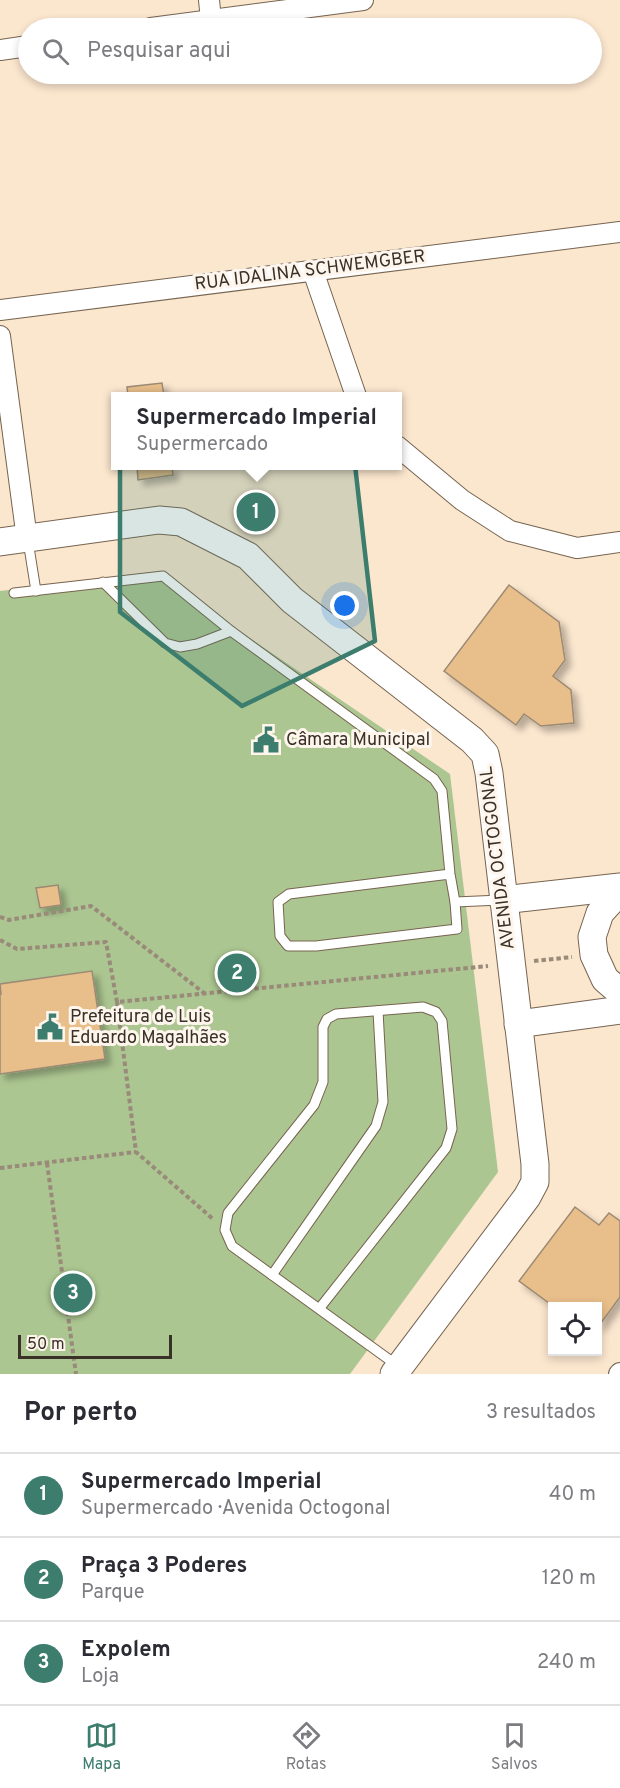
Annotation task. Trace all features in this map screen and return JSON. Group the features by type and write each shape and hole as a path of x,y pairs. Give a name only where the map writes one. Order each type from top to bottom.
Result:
{"main road":[{"name":"AVENIDA OCTOGONAL","path":"0,542 159,520 182,522 248,556 292,600 472,740 485,753 535,1164 535,1182 527,1197 397,1371"},
{"path":"503,900 620,889"},
{"path":"620,889 600,913 592,937 594,955 606,979 620,993"},
{"path":"518,1024 620,1010"}],"street":[{"path":"209,0 211,18"},
{"path":"226,18 363,0"},
{"path":"0,50 18,47"},
{"name":"RUA IDALINA SCHWEMGBER","path":"0,310 620,232"},
{"path":"313,271 355,392"},
{"path":"0,336 27,539"},
{"path":"402,450 462,500 510,531 577,548 620,542"}],"lane":[{"path":"27,539 36,591"},
{"path":"14,593 163,576 231,631 434,779 442,791 457,929 316,946 288,946 280,936 278,902 289,894 450,874"},
{"path":"103,582 165,643 180,647 196,644 231,631"},
{"path":"455,902 503,900"},
{"path":"319,1309 446,1148 452,1129 442,1021 436,1012 423,1007 336,1014 327,1019 323,1027 323,1082 314,1105 228,1213 225,1230 232,1246 319,1309 397,1371"},
{"path":"272,1275 376,1126 383,1102 378,1011"}],"path":[{"path":"0,917 9,920 91,906 204,993"},
{"path":"0,940 17,949 106,942 117,1002 136,1152 225,1230"},
{"path":"117,1002 594,955"},
{"path":"0,1168 136,1152"},
{"path":"47,1163 76,1374"}],"highlighted area":[{"path":"120,459 355,465 375,641 242,706 120,612"}],"green space":[{"path":"154,573 450,774 498,1172 350,1374 0,1374 0,591"}],"building":[{"path":"162,383 163,392 128,392 127,387"},
{"path":"137,470 172,470 173,475 138,480"},
{"path":"509,585 559,622 565,660 553,676 571,690 574,723 541,726 524,714 516,725 444,671"},
{"path":"58,885 61,905 40,908 36,888"},
{"name":"Prefeitura de Luis Eduardo Magalhães","path":"92,971 105,1059 0,1074 0,984"},
{"path":"575,1207 599,1225 609,1213 620,1221 620,1297 602,1322 602,1302 548,1302 519,1281"}],"place":[{"name":"Supermercado Imperial","path":"256,512"},
{"name":"Câmara Municipal","path":"266,740"},
{"name":"Praça 3 Poderes","path":"237,973"},
{"name":"Prefeitura de Luis Eduardo Magalhães","path":"50,1027"},
{"name":"Expolem","path":"73,1293"}]}
